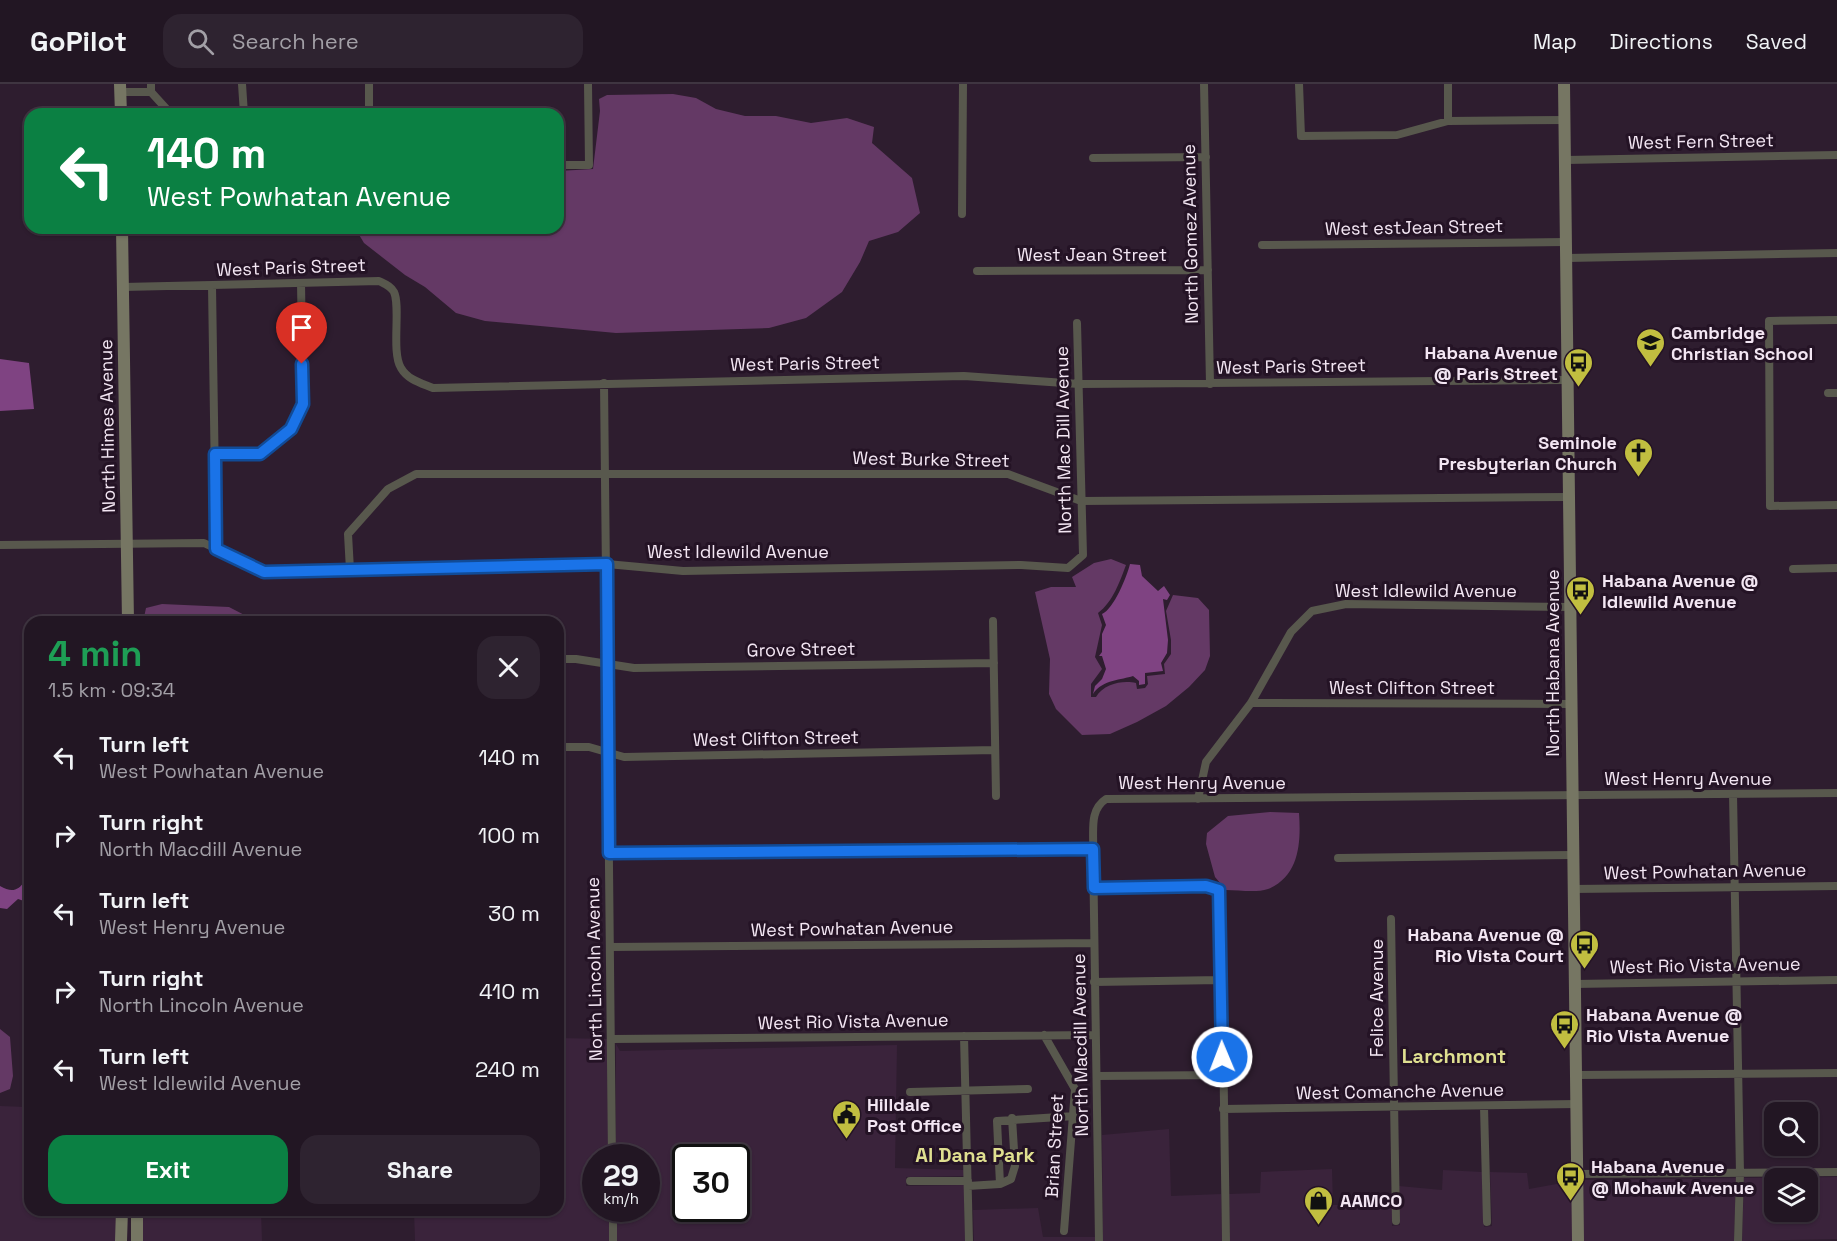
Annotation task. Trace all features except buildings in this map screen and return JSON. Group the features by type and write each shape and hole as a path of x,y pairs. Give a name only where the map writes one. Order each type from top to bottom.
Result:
{"street":[{"path":"242,84 244,108"},
{"path":"369,84 369,108"},
{"path":"564,165 589,165 588,84"},
{"path":"962,214 963,84"},
{"name":"North Gomez Avenue","path":"1204,84 1210,384"},
{"path":"1299,84 1301,136 1397,135 1448,121 1565,120"},
{"path":"1448,84 1448,121"},
{"name":"North Habana Avenue","path":"1564,84 1578,1241"},
{"path":"121,108 120,88 151,88 166,108"},
{"name":"West Fern Street","path":"1566,160 1837,155"},
{"path":"1093,158 1206,157"},
{"name":"North Himes Avenue","path":"122,234 128,616"},
{"name":"West estJean Street","path":"1262,245 1566,242"},
{"path":"1567,258 1837,253"},
{"name":"West Jean Street","path":"977,271 1208,270"},
{"name":"West Paris Street","path":"123,286 379,281 390,286 395,294 394,319 400,367 413,381 433,388 964,376 1079,384 1567,380"},
{"path":"215,454 260,454 291,429 303,404 301,283"},
{"path":"212,286 216,549"},
{"path":"1837,320 1769,321 1769,332 1770,506 1837,505"},
{"name":"North Mac Dill Avenue","path":"1077,323 1083,555"},
{"name":"North Lincoln Avenue","path":"604,383 612,1144"},
{"name":"West Burke Street","path":"350,570 348,534 388,489 416,474 1008,474 1081,501 1569,497"},
{"name":"West Idlewild Avenue","path":"0,545 204,543 264,572 607,564 683,571 1021,565 1068,568 1083,555"},
{"path":"1793,569 1837,568"},
{"name":"West Idlewild Avenue","path":"1251,703 1291,632 1312,611 1346,604 1570,607"},
{"path":"993,621 996,796"},
{"name":"Grove Street","path":"564,659 608,663 634,668 994,663"},
{"path":"1198,799 1206,762 1251,703"},
{"name":"West Clifton Street","path":"1251,703 1572,704"},
{"name":"West Clifton Street","path":"564,747 589,747 624,757 995,750"},
{"name":"West Henry Avenue","path":"1093,849 1094,811 1106,799 1837,793"},
{"path":"1733,794 1740,1173 1738,1241"},
{"path":"609,853 1093,849"},
{"name":"North Macdill Avenue","path":"1093,849 1099,1241"},
{"path":"1338,858 1572,855"},
{"path":"1094,888 1206,886 1219,890 1226,1241"},
{"name":"West Powhatan Avenue","path":"1572,889 1837,886"},
{"name":"Felice Avenue","path":"1391,919 1396,1221"},
{"name":"West Powhatan Avenue","path":"610,947 1094,943"},
{"path":"1094,982 1221,980"},
{"name":"West Rio Vista Avenue","path":"1574,984 1837,980"},
{"name":"Brian Street","path":"1044,1035 1075,1089 1075,1116 1064,1231"},
{"name":"West Rio Vista Avenue","path":"612,1039 1095,1035"},
{"path":"964,1036 969,1241"},
{"path":"1576,1076 1837,1073"},
{"path":"1096,1076 1222,1075"},
{"path":"910,1092 1028,1089"},
{"name":"West Comanche Avenue","path":"1223,1109 1577,1104"},
{"path":"1484,1107 1487,1222"},
{"path":"1000,1184 997,1121 1012,1118 1075,1116"},
{"path":"910,1181 1000,1184 1011,1179 1015,1166 1012,1118"},
{"path":"1577,1174 1837,1172"},
{"path":"121,1241 122,1216"},
{"path":"137,1216 137,1241"},
{"path":"613,1222 613,1241"}],"shaded area":[{"path":"673,94 696,98 716,109 745,116 776,116 811,123 847,118 874,127 872,143 912,178 920,213 898,232 869,241 860,262 842,292 806,318 769,328 616,333 485,321 456,313 425,287 405,275 364,243 359,234 564,234 564,171 593,169 600,111 599,99 607,95"},
{"path":"0,359 29,363 34,409 0,411"},
{"path":"1111,559 1126,565 1112,597 1098,613 1102,625 1095,657 1102,669 1091,684 1091,697 1096,697 1104,688 1120,682 1136,683 1137,689 1145,688 1148,684 1147,676 1165,674 1164,664 1171,654 1166,611 1173,595 1198,598 1209,610 1210,656 1205,670 1166,706 1110,734 1082,735 1056,709 1049,694 1050,659 1035,592 1051,587 1076,587 1072,577 1094,563"},
{"path":"1130,564 1140,565 1142,576 1158,591 1164,586 1170,595 1167,600 1163,599 1168,640 1167,653 1161,663 1163,671 1145,673 1145,684 1139,685 1139,681 1133,676 1102,685 1093,694 1095,686 1102,679 1106,669 1102,656 1099,656 1102,652 1102,634 1106,625 1102,614 1107,611 1115,599"},
{"path":"162,604 229,607 246,616 144,616 146,608"},
{"path":"1270,812 1299,813 1299,846 1287,876 1268,889 1226,890 1215,877 1206,844 1207,833 1228,816"},
{"path":"24,882 24,901 18,899 7,909 0,908 0,886 14,890"},
{"path":"0,1029 10,1037 13,1076 10,1089 0,1093"},
{"path":"564,1038 608,1039 608,1144 582,1144 582,1222 609,1222 609,1241 415,1241 414,1216 564,1216"},
{"path":"616,1044 620,1051 897,1045 895,1168 964,1170 964,1176 906,1177 906,1186 964,1185 965,1241 617,1241 617,1222 660,1222 660,1144 616,1144"},
{"path":"0,1106 24,1107 24,1216 118,1216 117,1241 0,1241"},
{"path":"1169,1129 1171,1196 1221,1194 1222,1241 1103,1241 1102,1135"},
{"path":"1332,1169 1333,1205 1392,1205 1392,1226 1400,1225 1399,1186 1442,1190 1443,1170 1482,1172 1484,1227 1492,1226 1490,1172 1527,1173 1529,1189 1573,1181 1574,1241 1230,1241 1229,1194 1260,1193 1261,1172"},
{"path":"1818,1177 1837,1177 1837,1239 1742,1241 1744,1178 1764,1178 1764,1222 1818,1222"},
{"path":"1736,1178 1734,1241 1582,1241 1582,1180"},
{"path":"1038,1208 1043,1237 1095,1237 1095,1241 974,1241 973,1210"},
{"path":"142,1216 261,1216 262,1241 141,1241"}],"place":[{"name":"Cambridge Christian School","path":"1650,368"},
{"name":"Habana Avenue @ Paris Street","path":"1579,388"},
{"name":"Seminole Presbyterian Church","path":"1638,478"},
{"name":"Habana Avenue @ Idlewild Avenue","path":"1581,616"},
{"name":"Habana Avenue @ Rio Vista Court","path":"1585,970"},
{"name":"Habana Avenue @ Rio Vista Avenue","path":"1565,1050"},
{"name":"Hilldale Post Office","path":"846,1140"},
{"name":"Habana Avenue @ Mohawk Avenue","path":"1570,1202"},
{"name":"AAMCO","path":"1319,1226"}],"district":[{"name":"Larchmont","path":"1454,1056"},
{"name":"Al Dana Park","path":"975,1155"}],"route":[{"path":"302,364 303,404 291,429 260,454 215,454 216,549 264,572 607,564 609,853 1093,849 1094,888 1206,886 1219,890 1221,898 1222,1057"}]}
